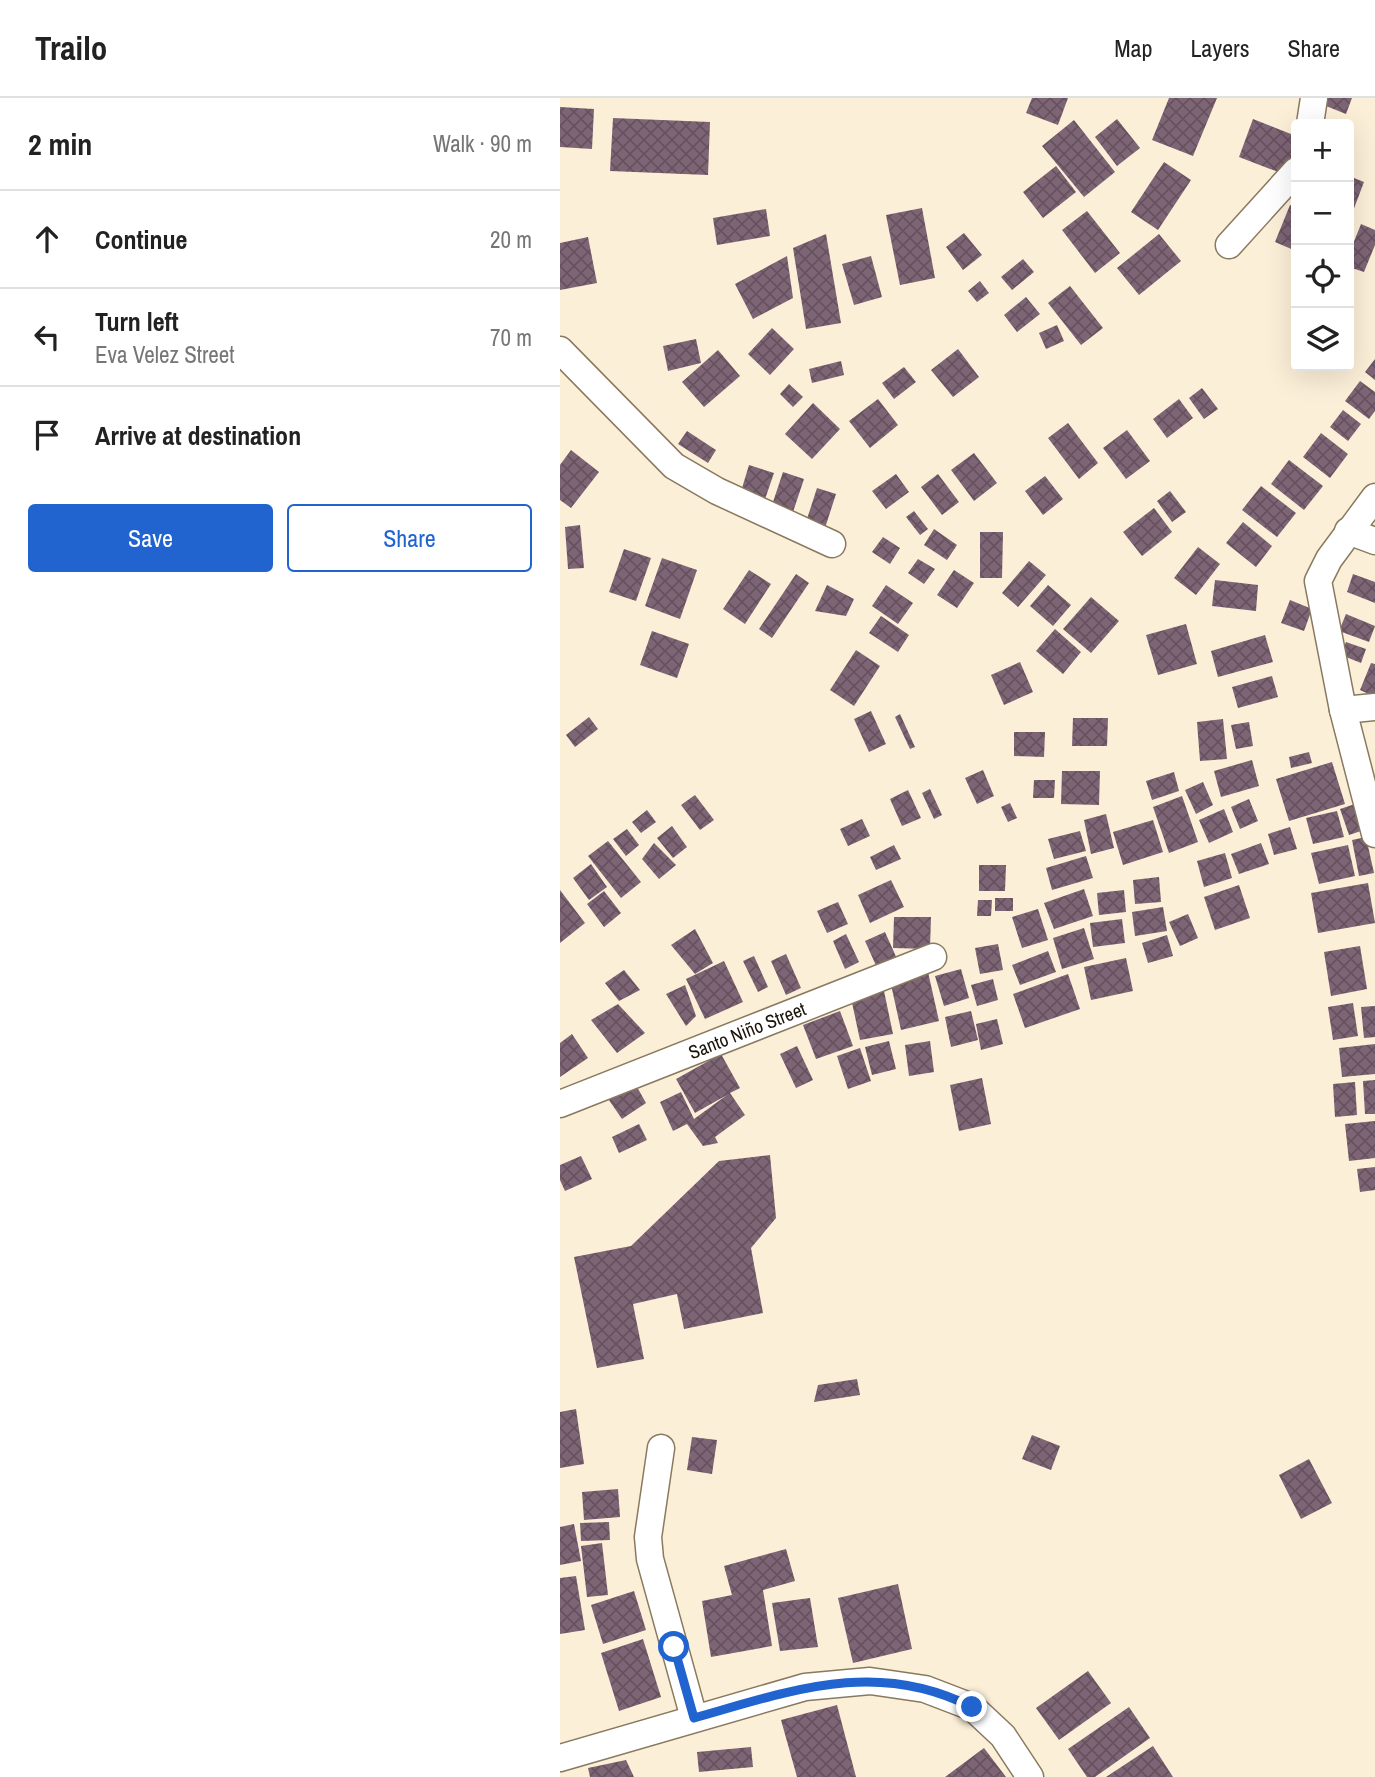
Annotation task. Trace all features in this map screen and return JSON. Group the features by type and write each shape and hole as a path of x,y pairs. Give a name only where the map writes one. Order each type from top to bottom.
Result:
{"street":[{"path":"1311,119 1314,98"},
{"path":"1229,245 1291,177"},
{"path":"560,350 674,466 717,491 832,544"},
{"path":"1375,497 1329,559 1318,582 1343,710 1375,834"},
{"path":"1348,531 1375,541"},
{"path":"1343,710 1375,707"},
{"name":"Santo Niño Street","path":"560,1103 933,957"},
{"path":"661,1448 648,1537 650,1559 694,1718"},
{"path":"560,1758 815,1685 870,1681 907,1685 960,1701 982,1714 1003,1735 1030,1777"}],"building":[{"path":"1032,98 1068,98 1058,125 1026,113"},
{"path":"1169,98 1217,98 1193,156 1152,140"},
{"path":"1323,98 1352,98 1346,114 1321,104"},
{"path":"560,107 594,109 592,149 560,147"},
{"path":"613,118 710,122 708,175 610,171"},
{"path":"1117,119 1140,148 1117,166 1095,137"},
{"path":"1253,119 1291,134 1291,162 1286,175 1239,157"},
{"path":"1074,120 1115,172 1084,197 1042,146"},
{"path":"1164,162 1191,180 1158,230 1131,212"},
{"path":"1056,166 1076,192 1043,218 1023,192"},
{"path":"1354,178 1364,182 1354,208"},
{"path":"1290,205 1291,205 1291,249 1275,242"},
{"path":"922,208 935,278 900,285 886,215"},
{"path":"766,209 770,236 717,245 713,218"},
{"path":"1087,211 1120,253 1095,273 1062,230"},
{"path":"1361,224 1375,230 1375,245 1364,272 1354,269 1354,242"},
{"path":"964,233 982,255 963,270 946,247"},
{"path":"826,234 841,323 806,329 793,248"},
{"path":"1159,234 1181,261 1139,295 1117,268"},
{"path":"588,237 597,283 560,290 560,243"},
{"path":"787,256 793,298 753,319 735,284"},
{"path":"871,256 882,297 854,305 842,264"},
{"path":"1023,259 1034,272 1012,290 1001,277"},
{"path":"980,281 989,293 977,302 968,291"},
{"path":"1070,286 1103,328 1081,345 1048,303"},
{"path":"1026,297 1040,314 1017,332 1004,315"},
{"path":"1057,325 1064,341 1046,349 1039,333"},
{"path":"772,328 794,349 770,375 748,354"},
{"path":"696,339 701,363 668,371 663,346"},
{"path":"958,349 979,377 953,397 931,370"},
{"path":"718,350 740,376 704,407 682,382"},
{"path":"1375,359 1375,380 1365,372"},
{"path":"841,361 844,375 812,383 809,369"},
{"path":"904,367 916,382 894,399 882,383"},
{"path":"1360,381 1375,392 1375,411 1369,419 1345,401"},
{"path":"789,384 803,397 793,407 780,394"},
{"path":"1202,388 1218,409 1204,419 1189,398"},
{"path":"878,399 898,425 870,448 849,421"},
{"path":"1179,399 1193,418 1167,438 1153,419"},
{"path":"813,403 840,429 812,459 785,434"},
{"path":"1343,410 1361,424 1348,441 1330,427"},
{"path":"1068,423 1098,463 1079,479 1048,438"},
{"path":"1127,430 1150,461 1126,479 1103,448"},
{"path":"687,431 716,450 708,463 678,444"},
{"path":"1321,433 1348,454 1330,478 1303,457"},
{"path":"571,450 599,472 571,508 560,500 560,465"},
{"path":"974,453 997,483 974,501 951,470"},
{"path":"1289,460 1323,486 1304,510 1271,484"},
{"path":"749,465 774,473 763,505 739,498"},
{"path":"783,472 804,479 792,515 771,508"},
{"path":"896,474 909,492 886,509 872,491"},
{"path":"938,474 959,502 942,515 921,487"},
{"path":"1045,476 1063,499 1043,515 1025,491"},
{"path":"1261,486 1296,513 1277,537 1242,510"},
{"path":"817,488 836,494 825,528 806,522"},
{"path":"1170,491 1186,512 1172,522 1157,501"},
{"path":"1154,508 1172,532 1142,556 1123,532"},
{"path":"914,511 928,529 920,535 906,517"},
{"path":"1243,522 1272,546 1256,567 1226,543"},
{"path":"580,525 584,568 568,569 565,527"},
{"path":"934,529 957,545 947,560 924,545"},
{"path":"980,532 1003,532 1002,578 980,578"},
{"path":"883,537 900,548 890,564 872,552"},
{"path":"1198,547 1220,564 1196,595 1174,578"},
{"path":"624,549 651,558 636,601 609,592"},
{"path":"662,558 697,570 680,619 645,606"},
{"path":"918,559 935,569 924,584 908,573"},
{"path":"1029,561 1046,575 1018,607 1002,593"},
{"path":"749,570 771,584 745,624 723,609"},
{"path":"954,570 974,583 957,608 937,595"},
{"path":"796,574 809,583 772,638 759,629"},
{"path":"1353,574 1375,582 1375,603 1347,592"},
{"path":"1215,580 1258,585 1256,611 1212,606"},
{"path":"827,585 854,599 846,616 815,611"},
{"path":"886,585 913,603 898,624 872,606"},
{"path":"1048,585 1071,605 1053,626 1030,606"},
{"path":"1091,597 1119,621 1091,653 1063,629"},
{"path":"1290,600 1312,609 1304,631 1281,623"},
{"path":"1346,614 1375,626 1369,642 1339,631"},
{"path":"881,616 909,635 898,652 869,633"},
{"path":"1186,624 1197,664 1158,675 1146,635"},
{"path":"1055,629 1081,652 1063,674 1036,651"},
{"path":"652,631 689,644 677,678 640,665"},
{"path":"1265,635 1273,662 1218,677 1211,651"},
{"path":"1346,642 1366,649 1361,663 1341,655"},
{"path":"856,650 880,666 854,706 830,690"},
{"path":"1020,662 1033,692 1004,705 991,675"},
{"path":"1371,663 1375,664 1375,697 1360,690"},
{"path":"1272,676 1278,697 1238,708 1232,687"},
{"path":"871,711 886,744 869,752 854,719"},
{"path":"900,714 915,747 910,749 895,717"},
{"path":"589,717 598,729 575,747 566,735"},
{"path":"1073,718 1108,718 1107,746 1072,746"},
{"path":"1223,719 1227,759 1200,761 1197,722"},
{"path":"1249,722 1253,746 1236,749 1231,725"},
{"path":"1014,732 1045,732 1044,757 1014,756"},
{"path":"1309,752 1312,763 1291,768 1289,757"},
{"path":"1252,760 1259,786 1221,797 1214,771"},
{"path":"1332,762 1345,804 1289,821 1276,779"},
{"path":"983,770 994,796 977,804 965,778"},
{"path":"1062,771 1100,771 1099,805 1061,804"},
{"path":"1174,772 1179,791 1152,800 1146,781"},
{"path":"1034,780 1055,780 1054,798 1033,798"},
{"path":"1203,782 1213,805 1196,814 1185,790"},
{"path":"930,789 942,815 934,819 922,793"},
{"path":"908,790 921,818 902,826 890,799"},
{"path":"695,795 714,820 700,830 681,805"},
{"path":"1182,796 1198,842 1169,853 1153,807"},
{"path":"1249,799 1258,821 1240,829 1231,807"},
{"path":"1010,803 1017,818 1008,822 1001,807"},
{"path":"1355,804 1364,830 1349,835 1340,809"},
{"path":"1224,809 1233,832 1209,843 1199,820"},
{"path":"647,810 656,822 641,833 632,822"},
{"path":"1337,811 1344,837 1313,844 1306,818"},
{"path":"1106,814 1114,848 1091,854 1084,820"},
{"path":"862,819 870,836 848,846 840,829"},
{"path":"1153,820 1163,852 1123,865 1113,832"},
{"path":"672,826 687,847 673,858 657,838"},
{"path":"1290,827 1297,849 1274,855 1268,834"},
{"path":"627,829 639,845 626,856 613,839"},
{"path":"1080,831 1086,851 1054,859 1048,839"},
{"path":"1366,837 1374,873 1359,876 1352,840"},
{"path":"608,841 641,882 621,898 588,856"},
{"path":"654,843 676,865 659,879 642,859"},
{"path":"1261,843 1269,864 1239,874 1231,854"},
{"path":"894,845 901,859 876,870 870,857"},
{"path":"1348,845 1355,876 1319,884 1311,853"},
{"path":"1225,853 1232,878 1204,887 1197,861"},
{"path":"1086,856 1093,878 1052,890 1046,868"},
{"path":"591,864 607,887 589,900 573,878"},
{"path":"979,865 1006,865 1005,891 979,891"},
{"path":"1159,877 1161,902 1135,904 1133,880"},
{"path":"891,880 904,907 870,923 858,895"},
{"path":"1368,883 1375,923 1318,933 1311,893"},
{"path":"1239,885 1250,918 1215,930 1204,897"},
{"path":"1084,889 1093,916 1054,929 1044,903"},
{"path":"560,890 585,923 560,943"},
{"path":"1124,890 1126,912 1099,915 1097,893"},
{"path":"604,891 621,913 604,927 587,904"},
{"path":"995,898 1013,898 1013,911 995,911"},
{"path":"978,900 992,900 991,916 977,916"},
{"path":"838,902 848,924 827,933 817,911"},
{"path":"1163,907 1167,931 1135,936 1132,912"},
{"path":"1038,909 1048,940 1022,948 1012,917"},
{"path":"1188,914 1198,938 1180,946 1169,922"},
{"path":"894,917 931,917 930,949 893,948"},
{"path":"1122,919 1125,943 1093,947 1090,923"},
{"path":"1084,928 1094,959 1062,969 1053,938"},
{"path":"695,929 713,963 695,974 671,945"},
{"path":"885,932 898,961 878,970 865,941"},
{"path":"846,934 859,962 845,969 833,941"},
{"path":"1167,935 1173,956 1148,963 1142,943"},
{"path":"998,944 1003,970 980,974 975,948"},
{"path":"1360,946 1367,989 1331,996 1324,952"},
{"path":"1048,951 1056,972 1020,985 1012,965"},
{"path":"786,954 801,988 786,995 771,961"},
{"path":"754,956 768,987 758,992 743,961"},
{"path":"1126,958 1133,991 1091,1000 1084,967"},
{"path":"724,961 743,1002 705,1019 686,979"},
{"path":"961,969 969,998 944,1006 935,976"},
{"path":"624,970 640,990 619,1001 605,983"},
{"path":"928,972 939,1021 901,1030 890,980"},
{"path":"1068,974 1080,1009 1025,1028 1013,994"},
{"path":"993,979 998,1000 977,1006 971,985"},
{"path":"685,985 696,1016 686,1026 666,994"},
{"path":"884,991 893,1034 860,1040 851,998"},
{"path":"1353,1003 1358,1036 1333,1040 1328,1007"},
{"path":"618,1004 645,1033 617,1053 591,1020"},
{"path":"1375,1006 1375,1037 1364,1038 1361,1007"},
{"path":"840,1011 853,1046 816,1059 803,1025"},
{"path":"971,1011 978,1040 951,1047 945,1017"},
{"path":"997,1019 1003,1044 981,1050 976,1024"},
{"path":"572,1034 588,1058 560,1077 560,1043"},
{"path":"889,1041 896,1069 872,1075 865,1047"},
{"path":"930,1041 934,1072 909,1076 905,1045"},
{"path":"1375,1044 1375,1074 1342,1077 1339,1048"},
{"path":"797,1046 813,1080 796,1088 780,1054"},
{"path":"860,1048 871,1081 848,1089 837,1056"},
{"path":"721,1054 740,1088 730,1093 745,1115 715,1137 718,1143 703,1146 687,1124 673,1131 660,1102 681,1092 694,1119 727,1095 695,1113 676,1079"},
{"path":"632,1078 646,1103 622,1119 602,1090"},
{"path":"982,1078 991,1124 959,1131 950,1085"},
{"path":"1375,1080 1375,1114 1365,1114 1363,1081"},
{"path":"1355,1082 1357,1115 1335,1117 1333,1084"},
{"path":"1375,1121 1375,1158 1349,1161 1345,1124"},
{"path":"639,1124 647,1140 619,1153 612,1137"},
{"path":"770,1155 776,1218 751,1248 763,1313 684,1329 677,1294 633,1304 644,1359 597,1368 574,1257 631,1246 719,1161"},
{"path":"581,1156 592,1179 565,1191 560,1180 560,1165"},
{"path":"1375,1167 1375,1190 1360,1192 1357,1169"},
{"path":"857,1379 860,1395 814,1402 818,1385"},
{"path":"576,1409 584,1464 560,1468 560,1412"},
{"path":"1032,1435 1060,1446 1051,1470 1022,1459"},
{"path":"692,1437 717,1440 712,1474 687,1470"},
{"path":"1309,1459 1332,1503 1301,1519 1279,1475"},
{"path":"618,1489 620,1517 584,1520 582,1492"},
{"path":"609,1522 610,1540 581,1541 580,1523"},
{"path":"574,1524 581,1561 560,1565 560,1527"},
{"path":"602,1543 608,1595 587,1597 581,1546"},
{"path":"786,1549 795,1581 763,1590 772,1646 711,1657 702,1601 732,1595 724,1566"},
{"path":"576,1576 585,1630 560,1634 560,1578"},
{"path":"898,1584 912,1649 853,1663 838,1598"},
{"path":"634,1591 646,1630 603,1644 591,1605"},
{"path":"810,1598 818,1647 780,1651 772,1603"},
{"path":"643,1639 661,1697 619,1711 601,1653"},
{"path":"1088,1671 1111,1703 1059,1740 1036,1708"},
{"path":"837,1705 856,1777 797,1777 781,1720"},
{"path":"1129,1707 1150,1738 1095,1777 1087,1777 1068,1749"},
{"path":"1153,1746 1173,1777 1106,1777"},
{"path":"751,1747 753,1767 699,1772 697,1752"},
{"path":"984,1748 1006,1777 945,1777"},
{"path":"626,1760 634,1777 590,1777 588,1768"}],"route":[{"path":"674,1647 694,1718 805,1687 870,1681 925,1689 972,1707"}]}
